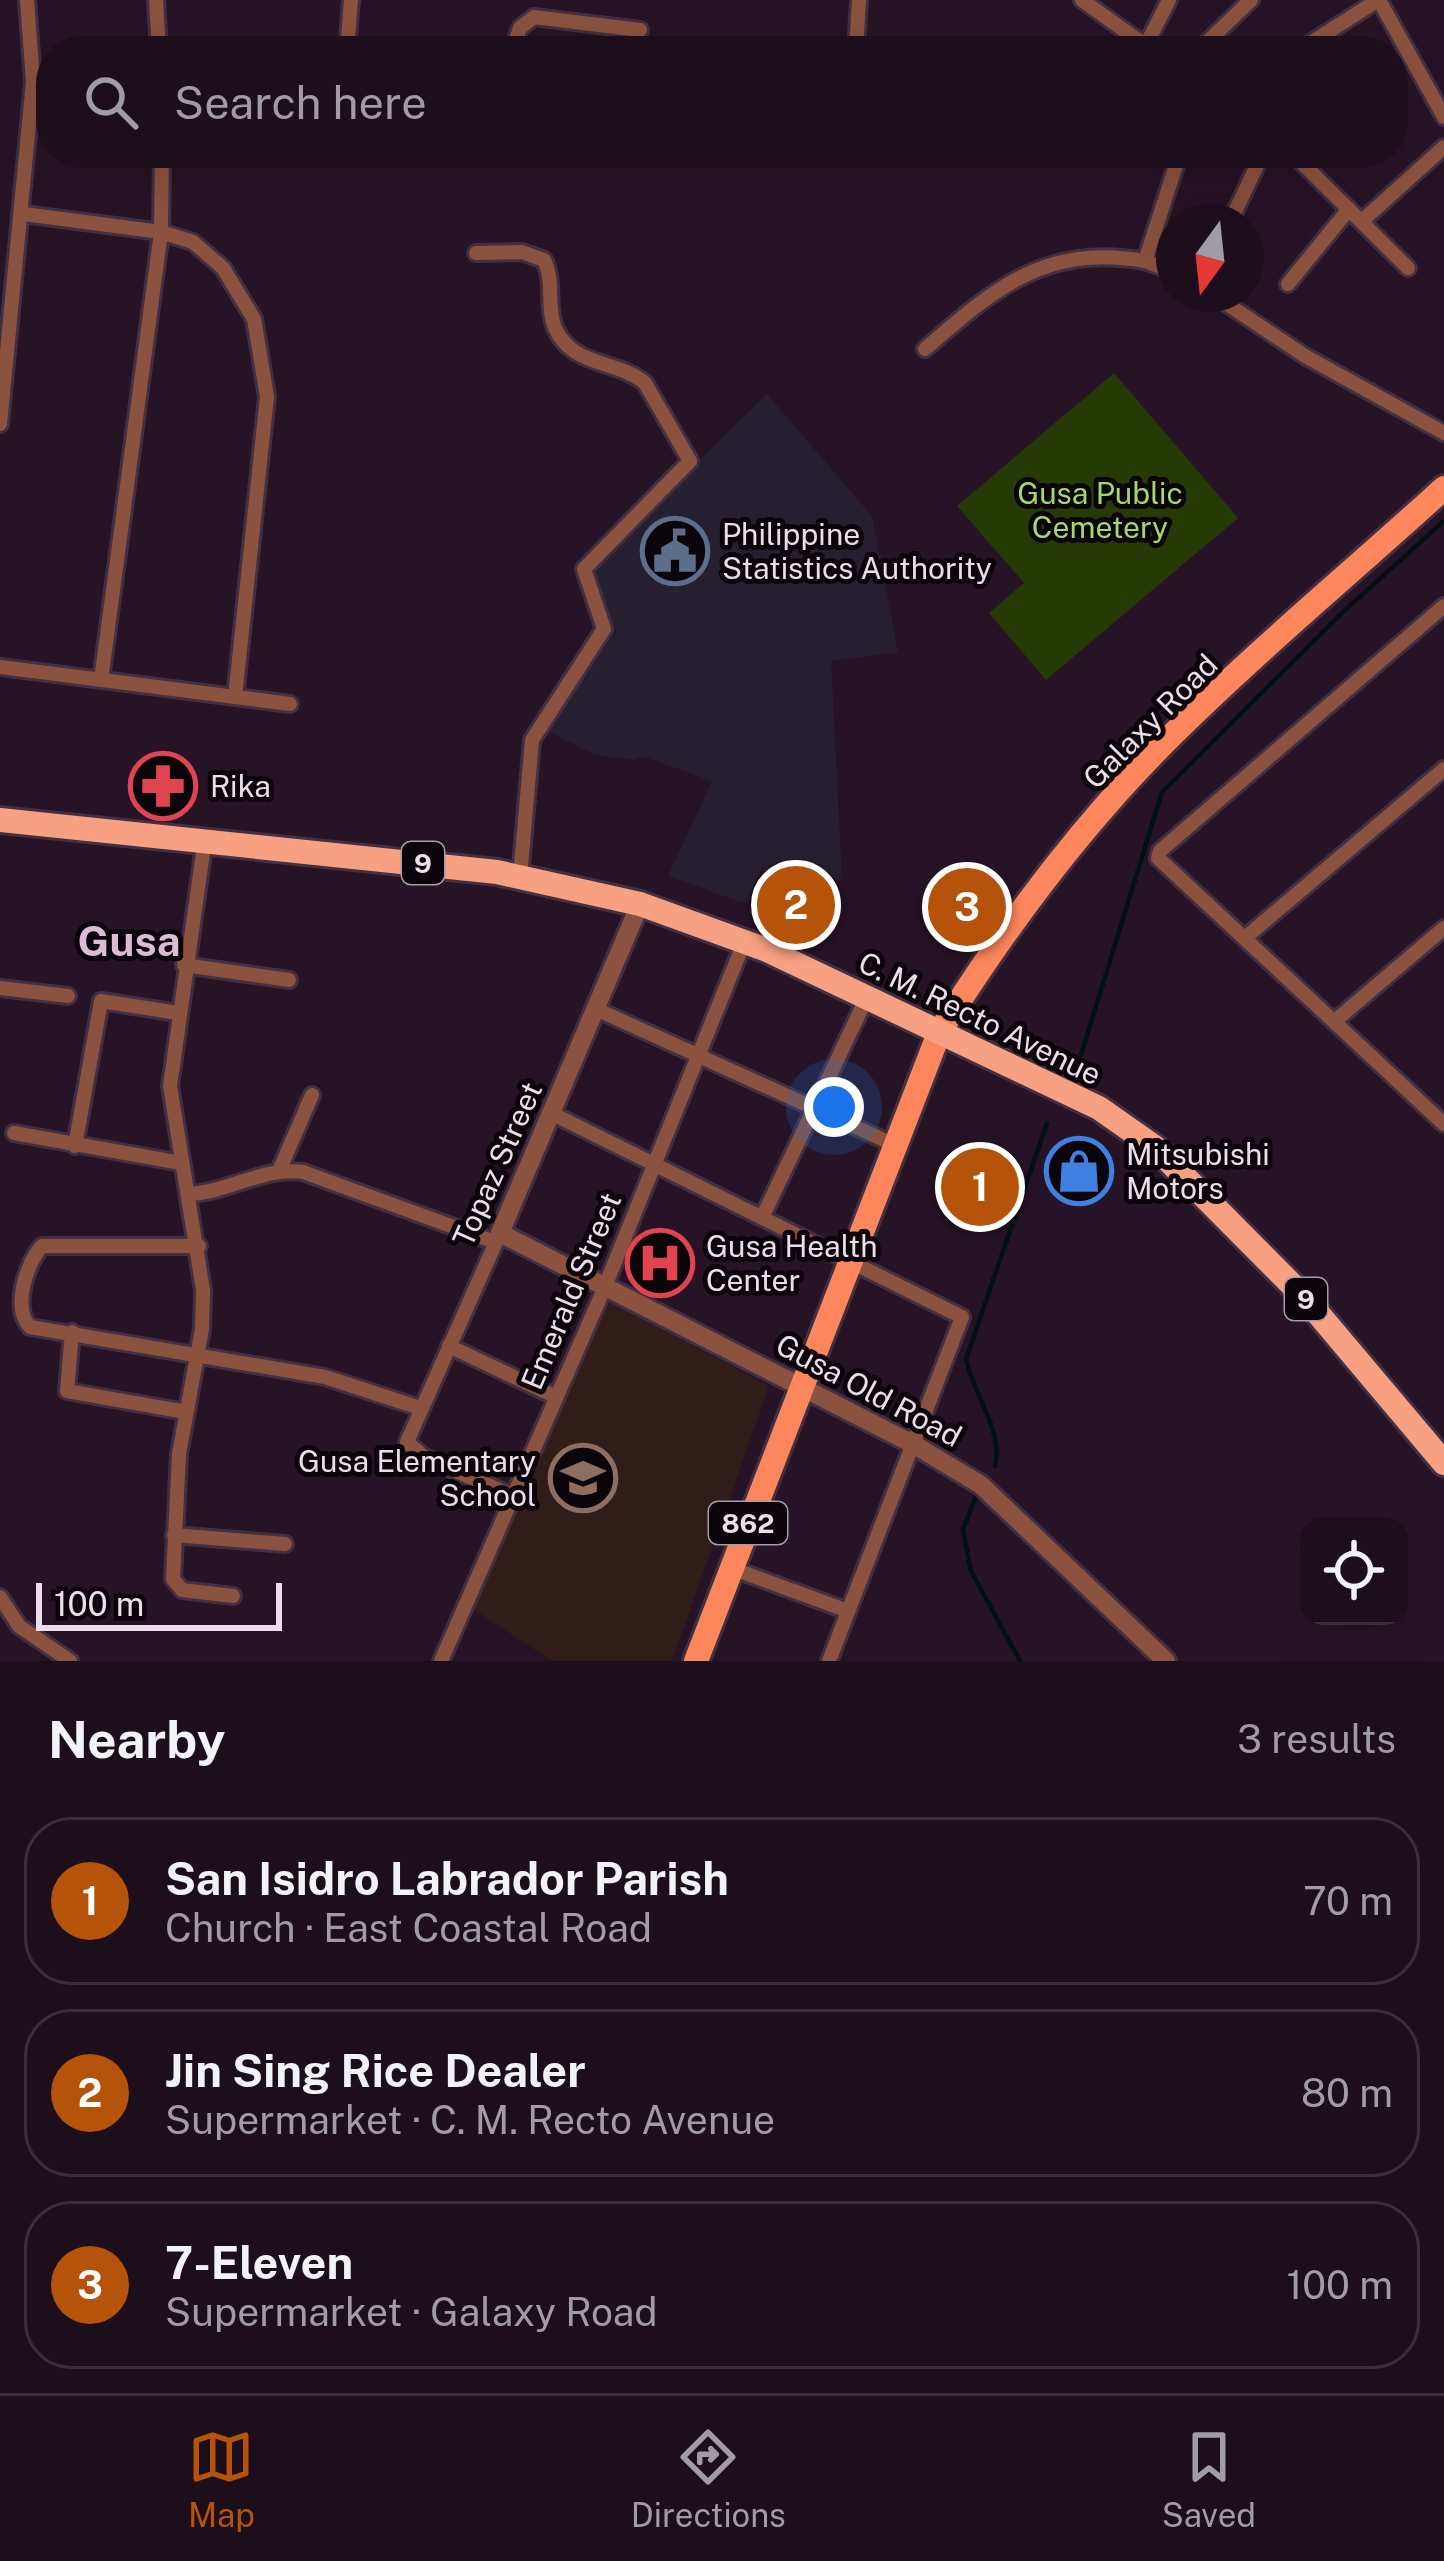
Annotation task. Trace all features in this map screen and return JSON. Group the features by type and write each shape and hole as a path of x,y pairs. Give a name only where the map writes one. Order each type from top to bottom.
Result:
{"highway":[{"name":"C. M. Recto Avenue","path":"0,820 520,877 640,904 745,940 1099,1108 1156,1148 1305,1298 1444,1462"}],"main road":[{"name":"Galaxy Road","path":"939,1033 1029,898 1171,736 1444,488"},
{"name":"862","path":"696,1661 939,1033"}],"street":[{"path":"0,424 24,214 33,82 27,0"},
{"path":"156,0 158,36"},
{"path":"348,36 351,0"},
{"path":"857,36 859,0"},
{"path":"1082,0 1130,36"},
{"path":"1154,36 1169,0"},
{"path":"1214,36 1251,0"},
{"path":"1322,36 1379,0 1399,36"},
{"path":"517,36 535,17 640,30"},
{"path":"1408,52 1444,117"},
{"path":"1362,221 1444,147"},
{"path":"101,680 161,232 162,168"},
{"path":"1145,261 1175,168"},
{"path":"1239,204 1256,168"},
{"path":"1307,168 1408,268"},
{"path":"1288,284 1349,209"},
{"path":"24,214 161,232 194,242 224,268 254,319 267,372 235,697"},
{"path":"476,253 522,252 544,260 553,325 562,339 588,362 633,374 644,383 690,461 584,568 604,629 532,740 520,877"},
{"path":"925,349 1029,268 1085,258 1156,265"},
{"path":"1239,312 1305,356 1444,433"},
{"path":"1444,606 1160,850 1160,864 1246,937 1444,1124"},
{"path":"0,668 290,704"},
{"path":"1246,937 1444,769"},
{"path":"205,839 170,1085 203,1290 174,1535 175,1586 233,1596"},
{"name":"Topaz Street","path":"513,1496 409,1447 420,1408 553,1114 640,904"},
{"path":"1336,1020 1444,928"},
{"name":"Emerald Street","path":"441,1661 604,1289 745,940"},
{"path":"184,964 289,980"},
{"path":"0,988 68,996"},
{"path":"762,1217 867,998"},
{"path":"75,1146 101,1001 178,1013"},
{"path":"598,1010 895,1145"},
{"path":"1429,1106 1444,1093"},
{"path":"279,1171 312,1094"},
{"path":"553,1114 850,1258 962,1318 829,1661"},
{"path":"14,1133 182,1163"},
{"path":"188,1194 220,1191 279,1171 328,1180 498,1238"},
{"name":"Gusa Old Road","path":"498,1238 913,1444 1002,1502 1166,1661"},
{"path":"199,1246 42,1246 34,1256 20,1310 23,1320 30,1327 325,1377 420,1408"},
{"path":"71,1332 68,1391 186,1412"},
{"path":"449,1346 554,1396"},
{"path":"174,1535 285,1544"},
{"path":"731,1568 848,1611"},
{"path":"0,1597 20,1626 70,1661"}],"shaded area":[{"path":"767,394 872,516 898,652 831,661 842,879 760,870 746,904 668,876 712,781 642,756 634,760 593,754 548,731 616,631 592,579 593,564"},
{"path":"610,1302 769,1386 672,1661 552,1661 470,1607"}],"green space":[{"name":"Gusa Public Cemetery","path":"1114,373 1238,518 1046,680 989,613 1024,583 957,506"}],"waterway":[{"path":"1081,1055 1162,792 1344,611 1444,521"},
{"path":"995,1466 992,1426 966,1359 1047,1123"},
{"path":"978,1491 963,1530 971,1571 1020,1661"}],"place":[{"name":"Philippine Statistics Authority","path":"675,551"},
{"name":"Rika","path":"163,786"},
{"name":"Jin Sing Rice Dealer","path":"796,905"},
{"name":"7-Eleven","path":"967,907"},
{"name":"Mitsubishi Motors","path":"1079,1171"},
{"name":"San Isidro Labrador Parish","path":"980,1187"},
{"name":"Gusa Health Center","path":"660,1263"},
{"name":"Gusa Elementary School","path":"583,1478"}],"district":[{"name":"Gusa","path":"129,940"}]}
